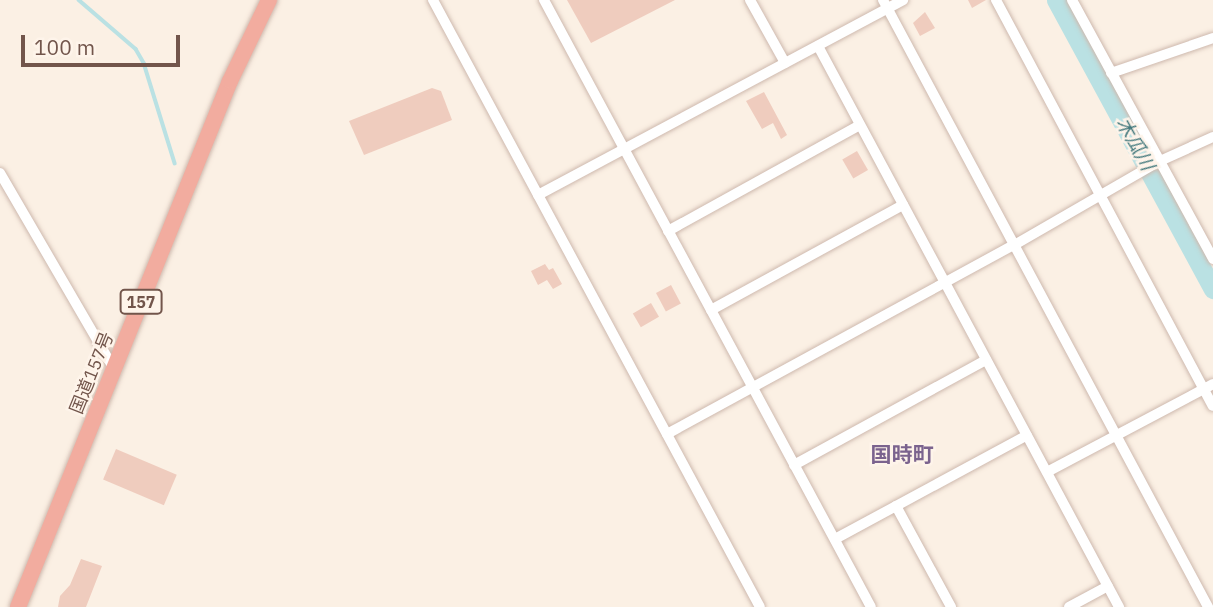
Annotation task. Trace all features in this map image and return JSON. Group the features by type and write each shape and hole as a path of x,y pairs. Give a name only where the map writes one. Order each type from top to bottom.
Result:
{"highway":[{"name":"国道157号","path":"18,607 230,81 269,0"}],"street":[{"path":"433,0 760,607"},
{"path":"544,0 871,607"},
{"path":"750,0 785,63"},
{"path":"538,195 818,46 885,4 903,0"},
{"path":"996,0 1209,386 1213,405"},
{"path":"1075,1 1153,166 1211,251"},
{"path":"885,4 1016,244 1208,607"},
{"path":"1111,73 1213,38"},
{"path":"818,46 1119,607"},
{"path":"668,232 860,125"},
{"path":"667,434 1016,244 1153,166 1213,138"},
{"path":"0,173 114,369"},
{"path":"711,310 903,205"},
{"path":"794,465 986,360"},
{"path":"1047,472 1209,386"},
{"path":"835,540 1027,435"},
{"path":"896,506 951,607"},
{"path":"1069,607 1108,586"}],"building":[{"path":"567,0 675,0 591,43"},
{"path":"968,0 986,0 972,8"},
{"path":"925,12 935,28 920,36 913,23"},
{"path":"432,88 441,91 452,120 364,155 349,121"},
{"path":"764,92 787,135 781,139 773,123 762,129 746,101"},
{"path":"857,151 868,170 853,179 842,160"},
{"path":"545,264 549,270 553,268 562,284 553,289 547,280 538,285 531,271"},
{"path":"671,285 681,304 666,312 656,293"},
{"path":"651,303 659,317 641,327 633,314"},
{"path":"116,449 177,475 164,505 103,479"},
{"path":"81,559 102,566 86,607 58,607 60,596 70,585"}],"waterway":[{"path":"79,0 136,49 144,63 175,163"},
{"name":"木瓜川","path":"1056,0 1213,289"}],"district":[{"name":"国時町","path":"902,454"}]}
